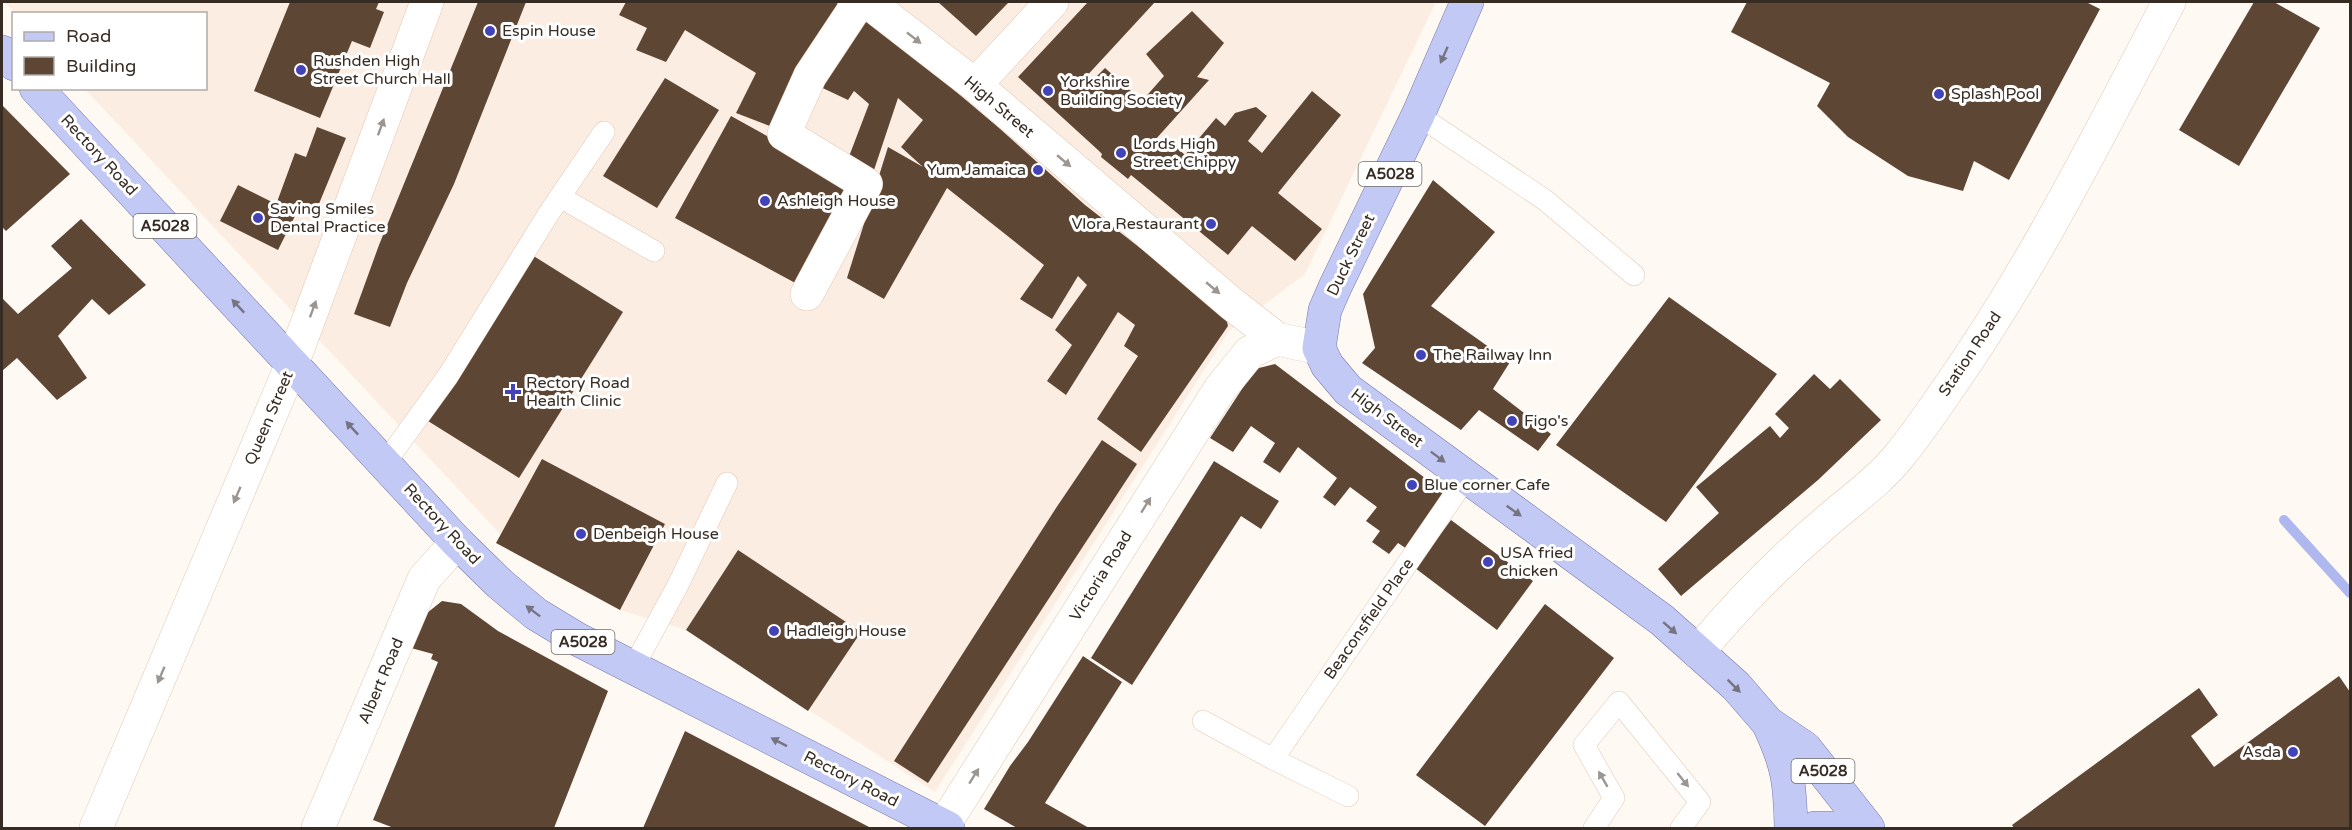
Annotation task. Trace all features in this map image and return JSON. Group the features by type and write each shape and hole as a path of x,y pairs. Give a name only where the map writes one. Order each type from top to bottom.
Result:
{"main road":[{"name":"Duck Street","path":"1319,348 1325,310 1418,115 1467,2"},
{"name":"Rectory Road","path":"38,90 457,542 500,584 536,614 579,640 944,828"},
{"name":"High Street","path":"1319,348 1327,365 1348,390 1662,620 1736,686 1768,723 1805,748 1868,828"},
{"name":"A5028","path":"1768,723 1784,755 1788,773 1791,828"},
{"path":"1815,828 1853,828"}],"street":[{"name":"Queen Street","path":"96,828 292,364 427,2"},
{"path":"807,294 866,184 784,134 810,76 859,2"},
{"name":"High Street","path":"868,2 975,86 1232,304 1277,339 1319,348"},
{"path":"975,86 1052,2"},
{"name":"Station Road","path":"1698,652 1779,565 1824,523 1872,484 1898,458 1917,432 1986,333 2051,226 2169,2"},
{"name":"Victoria Road","path":"944,828 1220,389 1250,352 1277,339"},
{"name":"Albert Road","path":"318,828 424,579 457,542"}],"lane":[{"path":"1418,115 1545,200 1634,275"},
{"path":"385,463 448,376 560,196 604,132"},
{"path":"560,196 654,251"},
{"name":"Beaconsfield Place","path":"1273,759 1466,478"},
{"path":"633,668 678,585 727,483"},
{"path":"1594,828 1614,798 1584,745 1619,702 1700,802 1681,828"},
{"path":"1203,721 1348,796"}],"shaded area":[{"path":"4,2 1436,2 1305,274 1229,331 935,792 686,630 620,610 516,551 86,90 207,90 207,12 14,12"}],"building":[{"name":"Rushden High Street Church Hall","path":"290,2 379,2 376,9 384,12 370,48 352,41 320,118 254,91"},
{"path":"478,2 526,2 454,184 407,283 390,327 354,314 379,245"},
{"path":"626,2 835,2 849,11 780,130 736,113 756,73 685,30 666,62 636,50 647,28 619,15"},
{"path":"938,2 1009,2 976,36"},
{"path":"1088,2 1155,2 1083,80 1087,86 1105,68 1142,101 1164,76 1146,54 1192,11 1224,43 1197,77 1209,80 1155,140 1170,152 1175,146 1185,155 1216,118 1225,126 1235,113 1256,107 1267,116 1248,141 1262,153 1312,91 1341,115 1278,193 1322,229 1295,261 1252,226 1228,255 1131,175 1128,179 1101,157 1102,154 1098,150 1018,77"},
{"name":"Splash Pool","path":"1747,2 2086,2 2100,9 2009,180 1974,161 1963,191 1908,176 1848,137 1817,106 1830,83 1731,32"},
{"path":"2254,2 2274,2 2320,28 2239,166 2179,130"},
{"path":"858,9 998,127 1085,205 1225,314 1228,326 1141,452 1097,419 1138,356 1124,346 1135,325 1118,312 1066,395 1047,381 1072,345 1055,330 1087,285 1078,276 1052,319 1020,299 1044,265 947,188 884,299 847,278 888,147 923,167 901,147 923,120 898,98 872,176 845,167 869,104 854,91 848,100 812,83"},
{"path":"665,78 719,110 657,208 603,176"},
{"path":"2,105 70,174 6,231 2,227"},
{"name":"Ashleigh House","path":"731,116 854,184 799,285 675,218"},
{"path":"317,127 346,138 314,216 277,202 295,153 306,157"},
{"path":"1433,180 1495,232 1431,306 1510,362 1493,389 1551,434 1538,451 1479,410 1461,430 1362,363 1375,348 1363,294"},
{"name":"Saving Smiles Dental Practice","path":"238,185 296,214 278,250 220,221"},
{"path":"81,219 146,285 109,315 92,299 58,336 87,378 57,400 17,358 2,371 2,298 18,314 72,268 51,246"},
{"path":"532,255 623,312 519,478 428,421"},
{"path":"1669,297 1777,374 1666,522 1556,445"},
{"path":"1275,364 1450,497 1410,551 1398,543 1389,554 1372,542 1380,531 1366,521 1377,507 1350,487 1335,506 1323,497 1337,478 1298,447 1280,473 1263,462 1275,443 1251,426 1233,452 1210,438 1255,369"},
{"path":"1814,374 1830,389 1840,379 1881,420 1818,480 1681,596 1658,569 1719,513 1696,487 1770,426 1780,438 1789,428 1775,414"},
{"path":"1102,440 1137,464 928,783 894,761"},
{"name":"Denbeigh House","path":"542,459 665,524 620,610 496,543"},
{"path":"1214,461 1279,501 1261,529 1241,516 1132,685 1091,658"},
{"path":"1451,520 1533,581 1497,630 1415,568"},
{"name":"Hadleigh House","path":"738,550 861,632 808,711 686,630"},
{"path":"442,601 461,604 498,631 608,691 554,828 394,828 373,820 438,662 431,659 433,654 411,648 427,613"},
{"path":"1545,604 1614,658 1485,826 1416,775"},
{"path":"1083,656 1122,682 1045,803 1089,828 1017,828 984,809"},
{"name":"Asda","path":"2339,676 2350,692 2350,828 2014,828 2012,825 2199,688 2218,715 2191,736 2214,767"},
{"path":"685,731 871,828 643,828"}],"waterway":[{"path":"2284,520 2350,593"}],"place":[{"name":"Espin House","path":"490,31"},
{"name":"Rushden High Street Church Hall","path":"301,70"},
{"name":"Yorkshire Building Society","path":"1048,91"},
{"name":"Splash Pool","path":"1939,94"},
{"name":"Lords High Street Chippy","path":"1121,153"},
{"name":"Yum Jamaica","path":"1038,170"},
{"name":"Ashleigh House","path":"765,201"},
{"name":"Saving Smiles Dental Practice","path":"258,218"},
{"name":"Vlora Restaurant","path":"1211,224"},
{"name":"The Railway Inn","path":"1421,355"},
{"name":"Rectory Road Health Clinic","path":"513,392"},
{"name":"Figo's","path":"1512,421"},
{"name":"Blue corner Cafe","path":"1412,485"},
{"name":"Denbeigh House","path":"581,534"},
{"name":"USA fried chicken","path":"1488,562"},
{"name":"Hadleigh House","path":"774,631"},
{"name":"Asda","path":"2293,752"}]}
